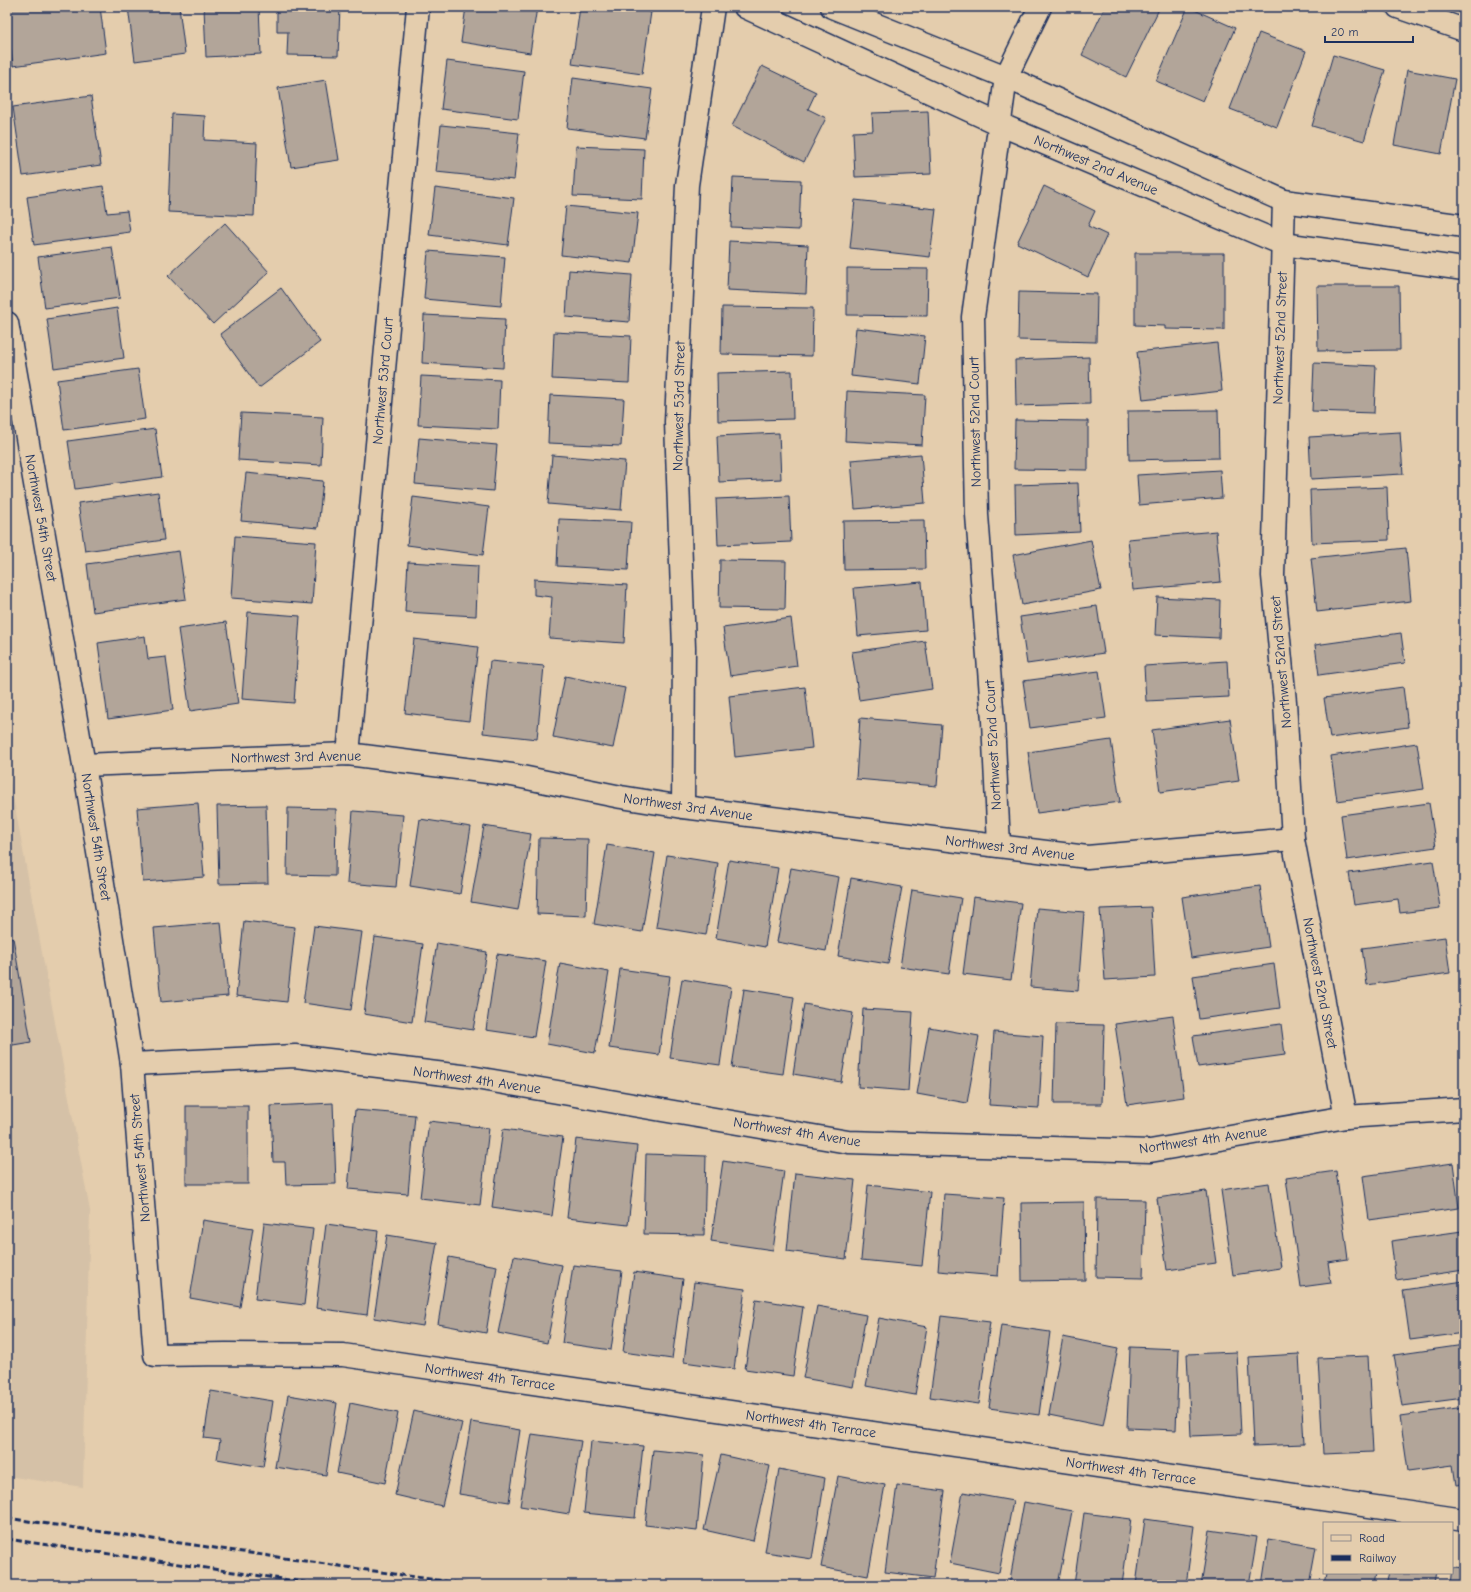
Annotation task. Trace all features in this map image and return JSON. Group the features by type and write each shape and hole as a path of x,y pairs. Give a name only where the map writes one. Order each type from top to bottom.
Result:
{"street":[{"name":"Northwest 53rd Court","path":"348,754 418,7"},
{"name":"Northwest 53rd Street","path":"683,807 684,648 676,422 687,184 712,7"},
{"name":"Northwest 2nd Avenue","path":"745,7 999,124 1283,244 1464,269"},
{"path":"832,7 1006,77 1284,201 1464,226"},
{"name":"Northwest 52nd Court","path":"999,846 993,721 977,515 973,317 1006,77 1040,7"},
{"path":"1398,7 1464,29"},
{"name":"Northwest 52nd Street","path":"1284,201 1273,576 1286,702 1293,839 1346,1117"},
{"name":"Northwest 54th Street","path":"7,323 84,765 132,1064 155,1355"},
{"name":"Northwest 3rd Avenue","path":"84,765 348,754 512,775 621,797 683,807 1087,857 1293,839"},
{"name":"Northwest 4th Avenue","path":"132,1064 295,1056 470,1077 848,1142 1150,1151 1346,1117 1464,1110"},
{"name":"Northwest 4th Terrace","path":"155,1355 343,1355 1464,1520"}],"shaded area":[{"path":"7,764 90,1211 83,1487 7,1476"}],"building":[{"path":"7,7 100,7 106,53 13,66 7,22"},
{"path":"128,7 179,7 185,54 135,61"},
{"path":"204,7 259,7 261,54 206,57"},
{"path":"277,7 340,7 338,56 287,55 288,32 277,32"},
{"path":"466,7 537,7 530,53 461,42"},
{"path":"580,7 612,7 651,12 642,74 572,64"},
{"path":"1105,7 1160,7 1126,77 1082,55"},
{"path":"1188,7 1235,28 1203,101 1156,81"},
{"path":"1259,33 1306,51 1277,127 1230,109"},
{"path":"1333,55 1385,70 1364,141 1312,126"},
{"path":"447,61 524,71 518,119 441,109"},
{"path":"762,66 816,92 808,109 826,118 804,162 732,126"},
{"path":"1407,70 1455,79 1441,154 1394,145"},
{"path":"573,78 652,89 645,138 567,128"},
{"path":"326,80 339,160 291,167 278,88"},
{"path":"91,96 101,165 23,176 13,107"},
{"path":"928,111 931,174 855,177 853,132 873,131 872,113"},
{"path":"172,114 205,116 204,140 257,143 254,216 168,212"},
{"path":"441,125 519,133 514,180 436,172"},
{"path":"576,146 644,149 642,199 573,196"},
{"path":"733,177 801,180 799,230 731,227"},
{"path":"103,186 107,213 127,211 130,232 34,245 27,197"},
{"path":"1044,186 1095,211 1088,226 1107,235 1088,277 1017,243"},
{"path":"435,188 514,198 508,245 429,235"},
{"path":"855,200 936,209 930,257 850,248"},
{"path":"566,206 638,213 632,263 561,255"},
{"path":"225,223 269,272 213,324 168,276"},
{"path":"729,241 808,245 806,294 727,290"},
{"path":"112,247 120,298 45,308 38,257"},
{"path":"428,251 505,257 501,306 424,299"},
{"path":"1135,253 1224,253 1224,330 1165,329 1165,326 1135,325"},
{"path":"847,268 928,269 927,316 847,315"},
{"path":"569,270 632,275 629,322 566,317"},
{"path":"1317,286 1399,286 1400,350 1318,351"},
{"path":"281,288 320,342 259,388 220,334"},
{"path":"1019,292 1097,294 1096,342 1018,340"},
{"path":"722,307 813,308 812,356 721,354"},
{"path":"117,308 124,358 54,368 47,319"},
{"path":"424,315 505,319 503,368 422,363"},
{"path":"856,328 925,336 920,384 851,376"},
{"path":"554,332 631,336 629,383 552,379"},
{"path":"1217,343 1222,391 1143,400 1137,352"},
{"path":"1089,357 1090,404 1016,406 1015,360"},
{"path":"1314,363 1376,366 1374,413 1312,411"},
{"path":"138,369 145,419 64,430 57,380"},
{"path":"792,371 793,419 718,421 717,373"},
{"path":"421,376 500,380 498,429 418,425"},
{"path":"847,391 925,395 922,445 845,441"},
{"path":"550,395 624,399 621,446 548,443"},
{"path":"1218,410 1219,458 1129,460 1128,411"},
{"path":"241,413 323,417 321,465 238,460"},
{"path":"1015,420 1088,421 1088,470 1014,469"},
{"path":"155,429 162,477 75,489 68,441"},
{"path":"1400,432 1403,474 1311,479 1309,437"},
{"path":"779,433 781,479 719,482 717,436"},
{"path":"419,438 497,445 493,491 415,484"},
{"path":"921,454 925,503 855,509 851,460"},
{"path":"552,455 625,461 621,510 548,504"},
{"path":"1220,470 1222,498 1139,505 1137,475"},
{"path":"246,473 323,481 318,528 241,521"},
{"path":"1078,483 1080,532 1016,535 1015,485"},
{"path":"1387,487 1389,540 1312,543 1310,490"},
{"path":"158,492 164,540 85,551 78,503"},
{"path":"789,496 791,542 718,545 716,499"},
{"path":"413,497 489,507 483,555 407,545"},
{"path":"559,519 631,522 628,570 557,566"},
{"path":"924,520 925,569 844,570 843,521"},
{"path":"1216,531 1221,582 1133,590 1128,539"},
{"path":"235,536 316,542 312,604 231,598"},
{"path":"1091,540 1101,590 1022,605 1013,555"},
{"path":"1406,548 1411,601 1317,612 1311,558"},
{"path":"179,551 186,599 93,612 87,564"},
{"path":"720,560 786,561 785,609 719,608"},
{"path":"408,562 478,566 476,616 405,612"},
{"path":"534,579 627,585 624,643 549,638 552,597 534,595"},
{"path":"922,582 926,630 858,636 854,588"},
{"path":"1157,597 1220,600 1219,638 1155,635"},
{"path":"1097,606 1104,653 1027,664 1020,617"},
{"path":"248,612 300,616 294,703 242,699"},
{"path":"791,618 797,666 730,676 723,628"},
{"path":"226,622 238,704 190,711 178,629"},
{"path":"1401,633 1405,663 1319,675 1315,645"},
{"path":"145,636 148,659 166,657 173,710 108,719 98,643"},
{"path":"414,639 478,647 469,721 405,713"},
{"path":"925,641 932,689 859,700 852,652"},
{"path":"490,661 544,666 537,739 483,733"},
{"path":"1227,661 1229,697 1146,701 1144,666"},
{"path":"1099,671 1106,718 1030,728 1023,681"},
{"path":"565,676 625,688 613,748 553,737"},
{"path":"805,687 812,748 735,757 729,696"},
{"path":"1403,687 1408,727 1330,738 1324,698"},
{"path":"860,718 942,725 937,786 856,779"},
{"path":"1230,719 1239,781 1160,792 1152,730"},
{"path":"1111,740 1120,802 1037,813 1028,752"},
{"path":"1417,743 1424,789 1337,801 1331,756"},
{"path":"198,803 204,877 143,882 137,808"},
{"path":"1429,803 1436,847 1347,860 1341,815"},
{"path":"266,805 268,883 219,884 217,806"},
{"path":"288,808 336,809 335,876 287,875"},
{"path":"353,811 403,815 396,887 347,883"},
{"path":"420,819 471,827 460,894 410,886"},
{"path":"484,826 531,834 518,910 471,902"},
{"path":"539,838 588,839 586,916 537,914"},
{"path":"607,845 655,853 642,932 594,924"},
{"path":"667,855 718,863 706,935 656,927"},
{"path":"729,860 778,868 765,947 716,938"},
{"path":"1433,861 1440,908 1400,913 1398,899 1354,905 1349,873"},
{"path":"791,868 839,877 826,951 777,942"},
{"path":"851,878 902,887 888,964 838,956"},
{"path":"1260,886 1269,947 1191,958 1182,897"},
{"path":"912,890 961,898 949,974 900,967"},
{"path":"973,897 1021,903 1011,980 963,974"},
{"path":"1151,907 1155,977 1105,980 1100,909"},
{"path":"1037,908 1084,912 1078,991 1030,987"},
{"path":"244,921 295,927 287,1002 236,996"},
{"path":"221,922 228,996 161,1002 154,928"},
{"path":"314,926 362,932 351,1010 303,1003"},
{"path":"375,937 423,944 412,1022 364,1014"},
{"path":"1445,937 1450,973 1367,985 1362,948"},
{"path":"13,938 31,1042 7,1046 7,939"},
{"path":"437,943 487,952 473,1030 424,1022"},
{"path":"497,954 546,961 534,1037 486,1030"},
{"path":"560,963 609,972 595,1053 547,1044"},
{"path":"1274,964 1280,1008 1199,1019 1193,976"},
{"path":"620,969 670,976 659,1055 609,1048"},
{"path":"682,979 731,987 720,1065 670,1058"},
{"path":"744,989 794,997 783,1074 732,1067"},
{"path":"804,1004 853,1013 841,1082 793,1074"},
{"path":"863,1009 913,1012 908,1091 858,1087"},
{"path":"1173,1016 1184,1097 1127,1105 1115,1024"},
{"path":"1056,1024 1104,1025 1102,1104 1054,1104"},
{"path":"1281,1024 1285,1055 1198,1067 1193,1036"},
{"path":"929,1027 979,1036 967,1103 917,1094"},
{"path":"994,1032 1043,1036 1039,1108 989,1105"},
{"path":"333,1103 336,1184 286,1185 285,1162 273,1162 271,1106"},
{"path":"186,1106 248,1106 248,1184 186,1184"},
{"path":"355,1110 415,1115 408,1194 348,1189"},
{"path":"429,1121 489,1128 480,1205 420,1198"},
{"path":"503,1129 563,1137 552,1216 492,1207"},
{"path":"576,1139 637,1146 628,1225 567,1218"},
{"path":"646,1154 706,1156 704,1235 644,1234"},
{"path":"723,1161 784,1171 773,1250 711,1241"},
{"path":"1453,1163 1459,1208 1369,1220 1363,1176"},
{"path":"1336,1171 1348,1259 1328,1262 1331,1283 1301,1287 1286,1178"},
{"path":"795,1173 855,1180 846,1259 787,1251"},
{"path":"1269,1183 1281,1268 1233,1275 1221,1190"},
{"path":"868,1185 930,1192 922,1266 861,1260"},
{"path":"1206,1191 1216,1263 1167,1270 1157,1198"},
{"path":"944,1194 1004,1198 998,1276 938,1271"},
{"path":"1097,1199 1145,1200 1143,1278 1096,1277"},
{"path":"1084,1202 1085,1280 1022,1281 1021,1203"},
{"path":"203,1220 253,1228 240,1307 190,1298"},
{"path":"264,1223 313,1229 304,1305 255,1299"},
{"path":"326,1224 378,1231 367,1315 316,1308"},
{"path":"1462,1231 1464,1244 1464,1270 1396,1280 1391,1241"},
{"path":"387,1235 437,1243 423,1326 374,1318"},
{"path":"514,1256 562,1265 547,1343 498,1333"},
{"path":"449,1257 497,1266 486,1333 438,1324"},
{"path":"573,1265 622,1271 611,1350 562,1343"},
{"path":"634,1272 683,1279 672,1359 623,1352"},
{"path":"1464,1281 1464,1333 1410,1340 1403,1290"},
{"path":"694,1282 745,1289 734,1369 684,1362"},
{"path":"756,1299 803,1307 793,1376 745,1369"},
{"path":"817,1306 866,1315 853,1387 803,1378"},
{"path":"941,1316 990,1322 979,1404 930,1397"},
{"path":"879,1318 927,1327 915,1395 866,1386"},
{"path":"1001,1325 1050,1332 1039,1415 989,1408"},
{"path":"1063,1337 1118,1348 1103,1426 1049,1415"},
{"path":"1464,1345 1464,1398 1402,1406 1394,1355"},
{"path":"1130,1347 1179,1349 1176,1430 1127,1428"},
{"path":"1237,1352 1241,1434 1191,1436 1187,1354"},
{"path":"1299,1354 1304,1444 1253,1446 1249,1357"},
{"path":"1368,1356 1373,1452 1323,1454 1318,1358"},
{"path":"211,1391 273,1401 263,1467 217,1459 220,1440 204,1438"},
{"path":"288,1395 337,1403 326,1475 275,1467"},
{"path":"350,1403 398,1413 385,1483 337,1473"},
{"path":"1464,1407 1464,1484 1456,1485 1453,1465 1408,1471 1400,1416"},
{"path":"414,1411 462,1423 442,1506 395,1495"},
{"path":"471,1422 520,1430 509,1502 459,1494"},
{"path":"532,1434 581,1441 569,1514 520,1506"},
{"path":"591,1441 643,1446 635,1518 584,1513"},
{"path":"653,1450 704,1455 697,1531 645,1525"},
{"path":"721,1455 770,1466 753,1541 704,1530"},
{"path":"779,1469 825,1478 812,1559 765,1552"},
{"path":"838,1476 885,1485 868,1576 821,1567"},
{"path":"897,1485 945,1491 933,1578 885,1572"},
{"path":"963,1492 1013,1501 999,1573 950,1563"},
{"path":"1024,1502 1072,1511 1058,1585 1009,1585"},
{"path":"1084,1513 1131,1519 1122,1585 1074,1585"},
{"path":"1145,1519 1194,1526 1186,1585 1136,1585"},
{"path":"1210,1530 1257,1537 1249,1585 1201,1585"},
{"path":"1269,1539 1316,1547 1309,1585 1262,1585"},
{"path":"1453,1567 1464,1568 1464,1585 1450,1585"},
{"path":"1326,1574 1375,1574 1373,1585 1324,1585"},
{"path":"1389,1574 1437,1574 1435,1585 1386,1585"}],"railway":[{"path":"7,1518 471,1585"},
{"path":"7,1539 323,1585"}]}
